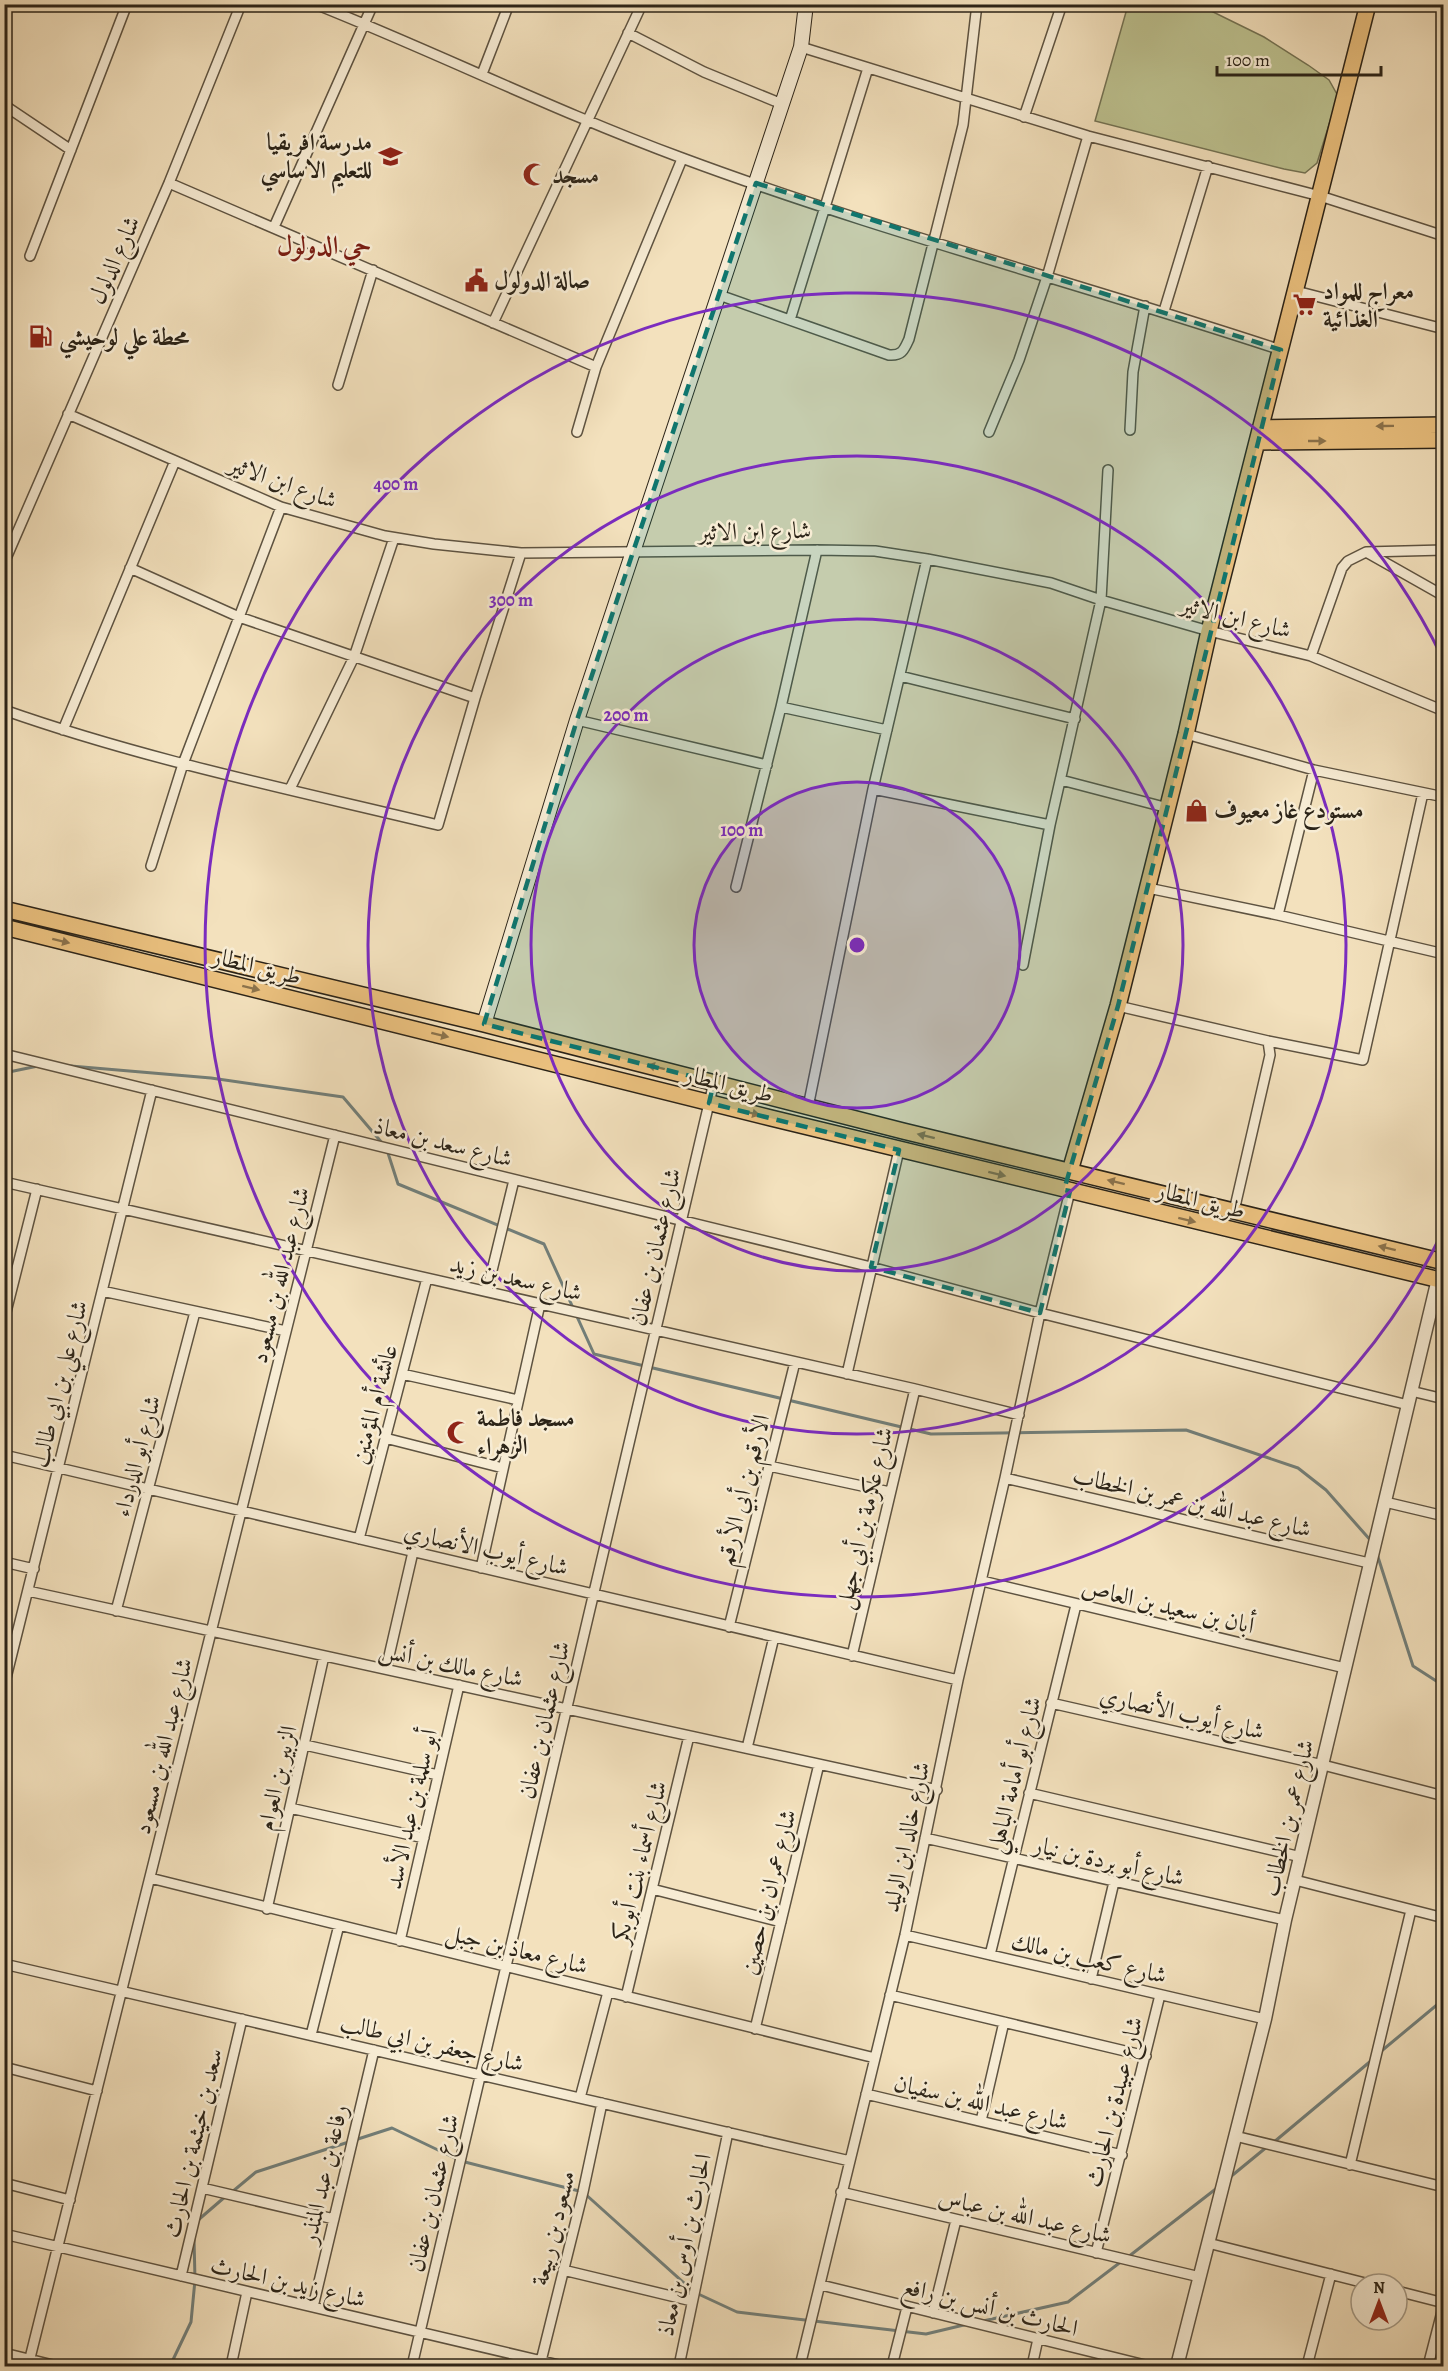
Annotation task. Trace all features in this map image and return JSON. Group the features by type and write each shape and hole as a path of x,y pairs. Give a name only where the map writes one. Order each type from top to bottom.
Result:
{"main road":[{"path":"484,1024 577,720 801,47 806,4"},
{"path":"1054,1188 1056,1178 1070,1171 1118,1006 1186,734 1209,631 1368,4"},
{"path":"1260,435 1443,425"},
{"path":"1260,435 1443,440"},
{"name":"طريق المطار","path":"4,909 484,1024 808,1107 1443,1262"},
{"name":"طريق المطار","path":"4,927 899,1150 1441,1280"},
{"path":"1070,1171 1080,1186 1073,1192"}],"street":[{"path":"4,14 11,4"},
{"path":"30,256 127,4"},
{"name":"شارع الدلول","path":"4,563 169,183 241,4"},
{"path":"315,4 682,159 934,244 1164,311 1281,350"},
{"path":"274,227 373,4"},
{"path":"482,74 509,4"},
{"path":"494,323 642,4"},
{"path":"719,295 889,355 903,352 909,339 956,159 977,4"},
{"path":"1024,117 1062,4"},
{"path":"628,33 704,72 782,104"},
{"path":"801,47 1088,136 1320,196 1443,236"},
{"path":"790,320 868,68"},
{"path":"4,105 71,150"},
{"path":"989,432 1019,360 1047,277 1088,136"},
{"path":"577,432 596,367 682,159"},
{"path":"1164,311 1208,166"},
{"path":"169,183 596,367"},
{"path":"338,385 372,270"},
{"path":"1296,291 1443,329"},
{"path":"1130,430 1133,372 1145,306"},
{"name":"شارع ابن الاثير","path":"68,414 281,507 394,538 521,553 817,550 874,551 927,559 1051,583 1209,631 1311,656 1443,711"},
{"path":"63,730 175,460"},
{"path":"1023,965 1050,825 1101,600 1108,470"},
{"path":"151,866 183,764 281,507"},
{"path":"290,789 354,657 394,538"},
{"path":"736,887 817,550"},
{"path":"1311,656 1342,568 1348,561 1366,552 1443,550"},
{"path":"1366,552 1443,596"},
{"path":"4,710 63,730 183,764 438,825 521,553"},
{"path":"808,1107 873,789 927,559"},
{"path":"130,568 239,617 475,698"},
{"path":"900,676 1075,719"},
{"path":"781,707 887,730"},
{"path":"577,720 767,765"},
{"path":"1186,734 1314,770 1443,797"},
{"path":"1278,915 1314,770"},
{"path":"1061,780 1168,808"},
{"path":"873,789 1050,825"},
{"path":"1118,1006 1268,1041 1364,1060 1423,793"},
{"path":"1148,888 1278,915 1443,954"},
{"path":"1234,1211 1270,1055 1268,1041"},
{"name":"شارع سعد بن معاذ","path":"4,1054 872,1268 1040,1313 1408,1405"},
{"name":"شارع عثمان بن عفان","path":"412,2367 714,1082"},
{"name":"شارع علي بن ابي طالب","path":"4,1686 152,1090"},
{"name":"شارع عبد الله بن مسعود","path":"29,2363 335,1136"},
{"path":"847,1374 899,1150"},
{"path":"487,1292 514,1180"},
{"name":"شارع سعد بن زيد","path":"4,1182 915,1389 1019,1415"},
{"path":"4,1320 37,1189"},
{"name":"شارع خالد ابن الوليد","path":"800,2367 905,1935 937,1790 958,1680 982,1581 1040,1313 1073,1192"},
{"path":"4,1268 16,1270"},
{"name":"عائشة أم المؤمنين","path":"359,1539 428,1278"},
{"name":"شارع عمر بن الخطاب","path":"1177,2367 1265,2019 1369,1563 1441,1280"},
{"path":"102,1292 286,1331"},
{"path":"481,1568 540,1304"},
{"name":"شارع أبو الدرداء","path":"116,1611 195,1312"},
{"name":"الأرقم بن أبي الأرقم","path":"729,1627 795,1362"},
{"path":"402,1374 518,1400"},
{"name":"شارع عكرمة بن أبي جهل","path":"852,1656 915,1389"},
{"path":"1411,1391 1443,1399"},
{"path":"386,1438 503,1468"},
{"name":"شارع أيوب الأنصاري","path":"4,1455 958,1680"},
{"path":"769,1466 890,1492"},
{"name":"شارع عبد الله بن عمر بن الخطاب","path":"1005,1478 1369,1563"},
{"path":"1385,1502 1443,1516"},
{"path":"386,1670 413,1552"},
{"path":"4,1562 34,1569"},
{"name":"أبان بن سعيد بن العاص","path":"982,1581 1345,1668"},
{"name":"شارع مالك بن أنس","path":"28,1591 937,1790"},
{"name":"شارع أبو أمامة الباهلي","path":"990,1955 1076,1605"},
{"path":"747,1748 774,1637"},
{"name":"الزبير بن العوام","path":"267,1909 324,1656"},
{"name":"أبو سلمة بن عبد الأسد","path":"400,1941 459,1685"},
{"name":"شارع أيوب الأنصاري","path":"1051,1703 1323,1765 1443,1796"},
{"name":"شارع أسماء بنت أبوبكر","path":"626,1997 690,1736"},
{"path":"304,1745 438,1775"},
{"name":"شارع عمران بن حصين","path":"755,2029 819,1764"},
{"path":"1029,1793 1301,1857"},
{"path":"290,1808 424,1838"},
{"name":"شارع أبو بردة بن نيار","path":"925,1838 1286,1920"},
{"name":"شارع معاذ بن جبل","path":"150,1878 267,1909 875,2058"},
{"path":"1295,1880 1443,1917"},
{"path":"1091,1978 1114,1882"},
{"path":"652,1889 781,1922"},
{"path":"1350,2165 1411,1910"},
{"path":"310,2035 339,1925"},
{"name":"شارع كعب بن مالك","path":"905,1935 1265,2019"},
{"name":"شارع جعفر بن ابي طالب","path":"4,1964 850,2161"},
{"path":"580,2098 608,1992"},
{"path":"890,1995 1146,2055"},
{"name":"شارع عبيدة بن الحارث","path":"1096,2253 1161,1995"},
{"name":"سعد بن خيثمة بن الحارث","path":"181,2276 242,2019"},
{"path":"981,2121 1004,2022"},
{"name":"رفاعة بن عبد المنذر","path":"313,2307 374,2050"},
{"path":"4,2067 97,2091"},
{"name":"شارع عبد الله بن سفيان","path":"866,2094 1122,2155"},
{"name":"مسعود بن ربيعة","path":"541,2361 602,2103"},
{"name":"الحارث بن أوس بن معاذ","path":"679,2367 728,2132"},
{"path":"1235,2136 1443,2187"},
{"path":"4,2183 70,2200"},
{"path":"202,2188 334,2219"},
{"name":"شارع عبد الله بن عباس","path":"841,2192 1200,2277"},
{"path":"933,2313 956,2220"},
{"name":"شارع زيد بن الحارث","path":"4,2234 562,2367"},
{"path":"1208,2243 1349,2279"},
{"path":"563,2270 692,2301"},
{"path":"1307,2367 1331,2274"},
{"name":"الحارث بن أنس بن رافع","path":"821,2285 1149,2367"},
{"path":"231,2367 247,2292"},
{"path":"1409,2294 1443,2304 1428,2367"},
{"path":"892,2367 907,2307"},
{"path":"1032,2367 1038,2339"},
{"path":"4,2353 29,2363 57,2367"}],"highlighted area":[{"path":"756,183 1281,350 1118,1006 1064,1190 1070,1191 1040,1313 871,1267 899,1150 709,1103 714,1082 484,1024 577,720"}],"green space":[{"path":"1128,5 1199,5 1264,37 1329,80 1338,96 1317,163 1305,173 1095,121"}],"waterway":[{"path":"4,1073 38,1066"},
{"path":"71,1066 211,1078 343,1097 383,1144"},
{"path":"387,1150 398,1184 544,1244 594,1354 931,1434 1186,1430 1298,1468 1326,1490 1372,1542"},
{"path":"1377,1554 1413,1666 1444,1686"},
{"path":"1379,2053 1444,1999"},
{"path":"1274,2142 1372,2060"},
{"path":"232,2192 256,2172 392,2128 461,2161 583,2192 694,2292 737,2312 926,2334 968,2324"},
{"path":"1229,2178 1268,2146"},
{"path":"1128,2257 1217,2188"},
{"path":"197,2221 226,2196"},
{"path":"170,2366 191,2322 195,2280 194,2238"},
{"path":"983,2321 1068,2302 1122,2261"}],"place":[{"name":"مدرسة افريقيا للتعليم الاساسي","path":"390,156"},
{"name":"مسجد","path":"534,175"},
{"name":"صالة الدولول","path":"476,280"},
{"name":"معراج للمواد الغذائية","path":"1305,305"},
{"name":"محطة علي لوحيشي","path":"41,337"},
{"name":"مستودع غاز معيوف","path":"1196,810"},
{"name":"مسجد فاطمة الزهراء","path":"459,1432"}],"district":[{"name":"حي الدولول","path":"324,245"}]}
